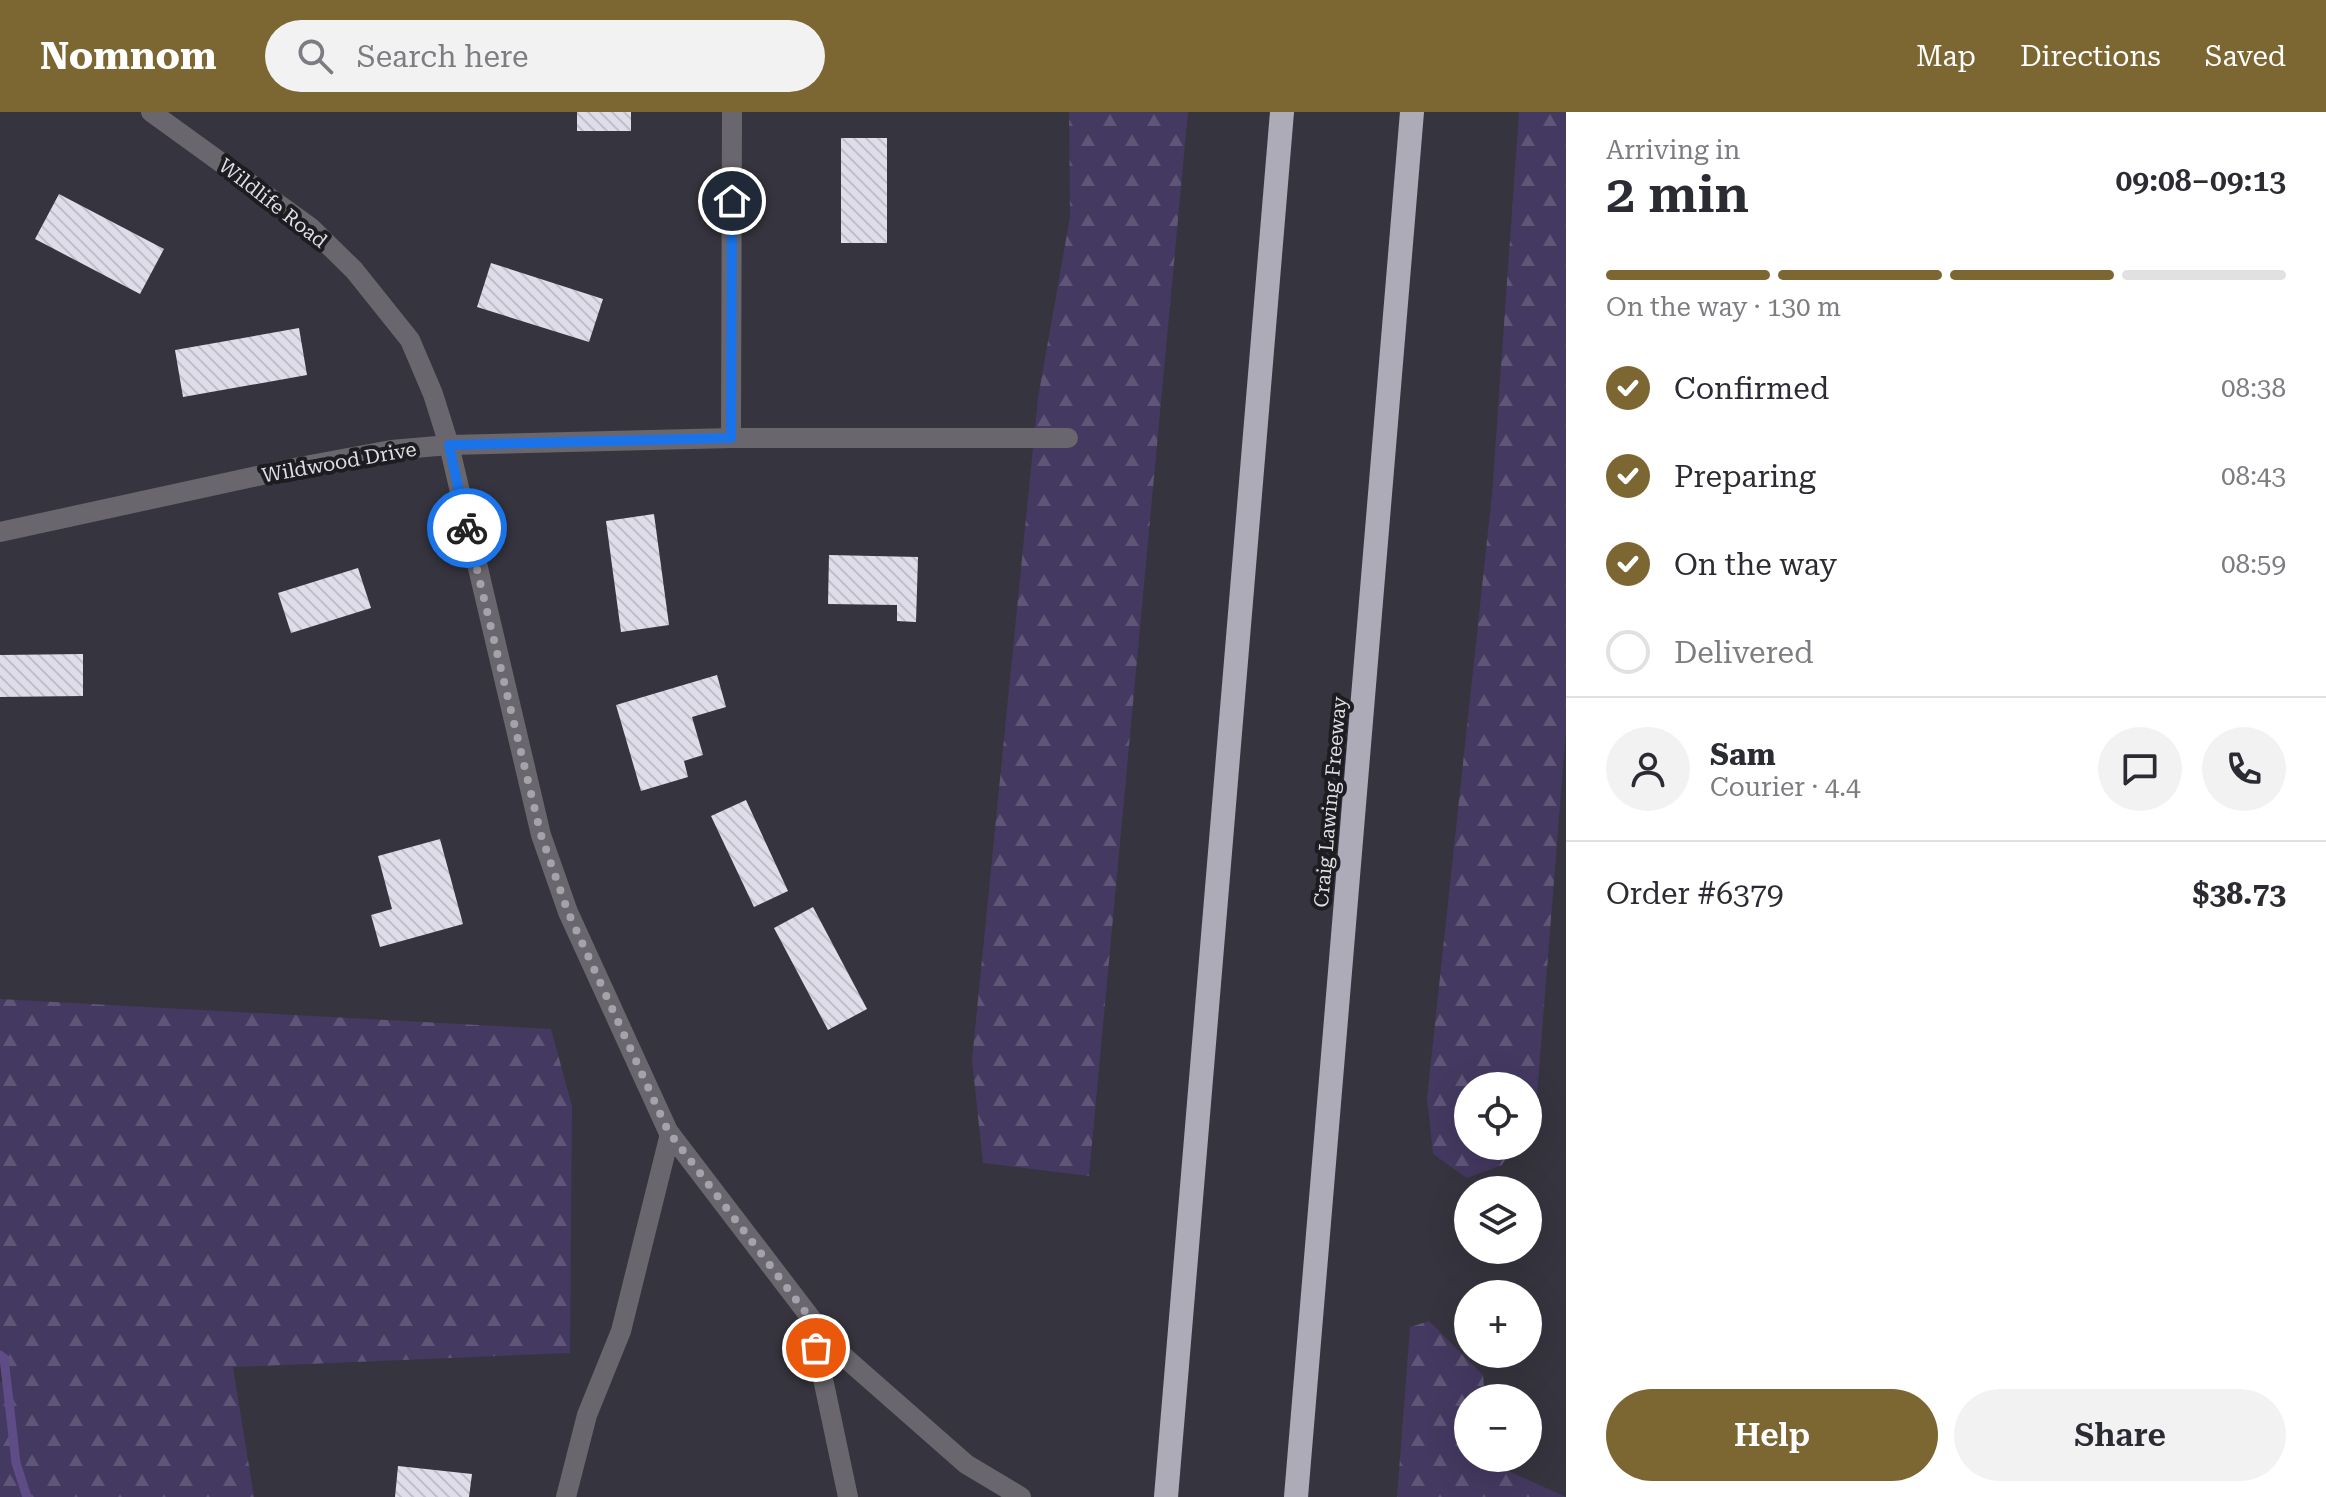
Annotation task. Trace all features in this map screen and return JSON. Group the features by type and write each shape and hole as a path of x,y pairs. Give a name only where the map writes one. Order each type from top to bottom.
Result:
{"highway":[{"path":"1166,1497 1282,112"},
{"name":"Craig Lawing Freeway","path":"1296,1497 1412,112"}],"street":[{"name":"Wildlife Road","path":"151,112 310,227 354,270 410,340 433,394 449,445 541,835 568,912 670,1134 833,1347 966,1464 1021,1497"},
{"path":"731,438 732,112"},
{"name":"Wildwood Drive","path":"0,532 391,450 449,445 731,438 1068,438"},
{"path":"566,1497 587,1415 621,1331 670,1134"},
{"path":"810,1318 848,1497"}],"green space":[{"path":"1069,112 1188,112 1089,1176 983,1163 972,1060 1038,398 1070,217"},
{"path":"1519,112 1566,112 1566,729 1539,1072 1454,1072 1454,1160 1505,1160 1502,1165 1464,1176 1433,1154 1427,1098 1492,494"},
{"path":"0,999 551,1029 572,1106 570,1353 233,1367 254,1497 0,1497 0,1382 6,1382 0,1355"},
{"path":"1429,1321 1454,1346 1454,1368 1476,1368 1483,1375 1484,1384 1454,1384 1454,1472 1511,1472 1566,1497 1397,1497 1410,1327"}],"building":[{"path":"577,112 631,112 631,131 577,131"},
{"path":"841,138 887,138 887,243 841,243"},
{"path":"59,194 164,249 140,294 35,239"},
{"path":"491,263 603,299 589,342 477,307"},
{"path":"299,328 307,375 183,397 175,350"},
{"path":"654,514 669,625 621,632 606,521"},
{"path":"829,555 918,557 916,622 897,621 897,605 828,604"},
{"path":"358,568 371,608 291,633 278,593"},
{"path":"83,654 83,696 0,697 0,655"},
{"path":"717,675 726,707 692,717 703,755 684,761 688,777 641,791 616,705"},
{"path":"746,800 788,891 754,907 711,816"},
{"path":"440,839 463,924 380,947 371,915 392,909 378,856"},
{"path":"813,907 867,1009 828,1030 774,928"},
{"path":"398,1466 472,1474 469,1497 395,1497"}],"waterway":[{"path":"0,1355 4,1358 16,1463 27,1497"}],"way so far":[{"path":"467,528 541,835 568,912 668,1131 740,1230 810,1318 816,1348"}],"route":[{"path":"467,528 449,445 731,438 732,201"}]}
